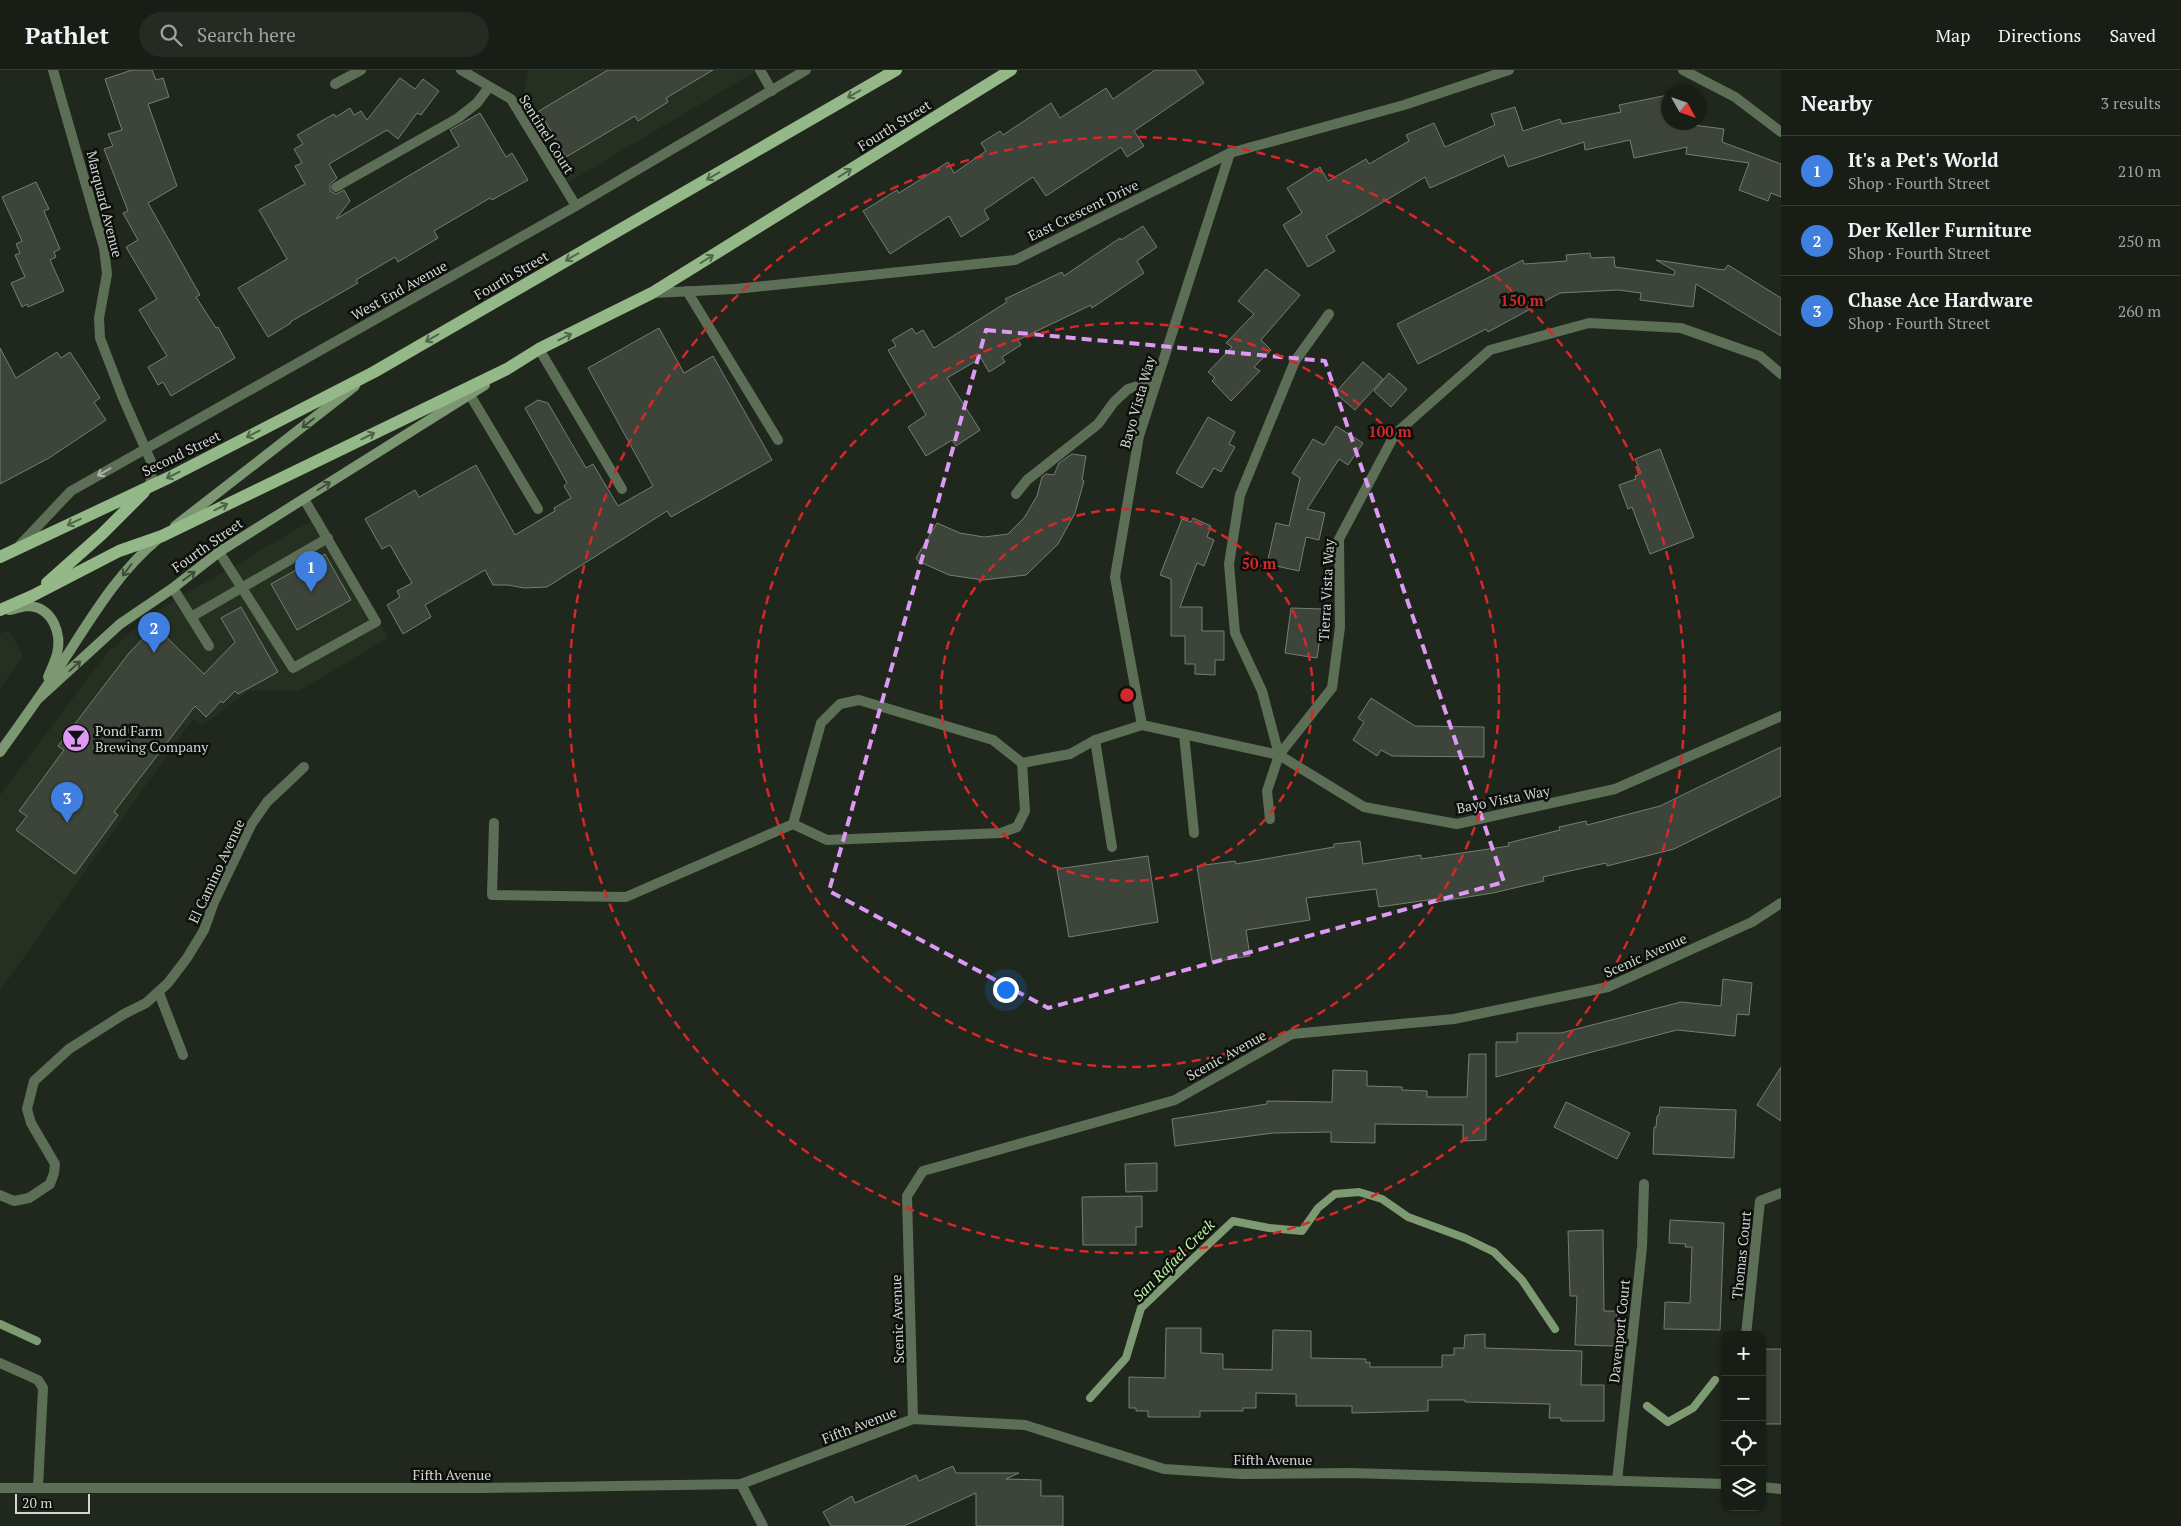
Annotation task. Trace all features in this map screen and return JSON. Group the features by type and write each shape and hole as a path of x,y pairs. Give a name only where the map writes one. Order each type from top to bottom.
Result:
{"main road":[{"name":"Fourth Street","path":"0,752 39,698 110,592 137,557 374,372 896,70"},
{"name":"Fourth Street","path":"162,536 506,369 652,293 1011,70"},
{"name":"Fourth Street","path":"39,698 120,624 173,588 219,552 470,395 506,369"},
{"name":"Second Street","path":"0,557 150,486 374,372"},
{"path":"32,596 102,534 150,486"},
{"path":"0,611 119,551 162,536"},
{"path":"0,611 28,606 39,609 47,614 54,623 59,639 57,655 39,698"}],"street":[{"name":"Marquard Avenue","path":"53,70 104,248 107,274 98,318 100,338 123,398 153,466 150,486"},
{"path":"335,84 361,70"},
{"name":"Sentinel Court","path":"461,70 512,99 576,206"},
{"path":"760,70 772,91"},
{"name":"West End Avenue","path":"18,548 71,491 576,206 806,70"},
{"name":"East Crescent Drive","path":"652,293 735,289 1015,260 1230,153 1404,105 1509,70"},
{"path":"1683,70 1735,97 1781,132"},
{"path":"336,187 458,118 477,104 489,87"},
{"name":"Bayo Vista Way","path":"1142,725 1115,577 1139,436 1230,153"},
{"path":"687,291 778,440"},
{"path":"1270,818 1267,791 1279,755 1262,691 1236,633 1229,564 1240,495 1295,361 1329,314"},
{"name":"Tierra Vista Way","path":"1279,755 1332,688 1340,626 1339,538 1395,434 1490,350 1589,323 1681,328 1760,356 1781,374"},
{"path":"540,350 622,489"},
{"path":"1016,494 1027,480 1098,424 1114,402 1128,389 1157,380"},
{"path":"470,395 538,509"},
{"path":"219,552 293,668 376,622 304,499"},
{"path":"191,617 328,538"},
{"path":"173,588 209,646"},
{"path":"494,823 492,895 626,897 793,824 827,840 1001,833 1017,827 1025,811 1022,763 993,740 859,700 840,704 821,723 793,824"},
{"name":"Bayo Vista Way","path":"1022,763 1070,754 1095,740 1142,725 1279,755 1364,807 1457,824 1615,789 1781,716"},
{"path":"1184,734 1194,833"},
{"path":"1095,740 1112,847"},
{"name":"El Camino Avenue","path":"0,1195 14,1201 29,1198 50,1184 54,1174 55,1164 31,1123 27,1109 34,1081 69,1049 124,1014 146,1003 159,993 187,958 204,930 214,902 251,825 267,802 304,766"},
{"name":"Scenic Avenue","path":"914,1419 907,1196 923,1171 1175,1100 1292,1034 1454,1019 1608,987 1752,922 1781,903"},
{"path":"159,993 183,1054"},
{"name":"Davenport Court","path":"1616,1481 1642,1247 1644,1184"},
{"name":"Thomas Court","path":"1746,1331 1760,1201 1781,1194"},
{"path":"0,1362 38,1380 44,1388 38,1487"},
{"name":"Fifth Avenue","path":"0,1488 484,1488 741,1484 914,1419 1026,1426 1164,1469 1241,1474 1350,1473 1721,1484"},
{"path":"741,1484 763,1526"},
{"path":"1766,1487 1781,1489"}],"highlighted area":[{"path":"986,330 1325,361 1504,882 1048,1008 829,891"}],"shaded area":[{"path":"528,70 758,70 569,182 523,100"},
{"path":"321,515 388,638 299,691 249,691 203,725 193,719 0,991 0,795 107,653 153,613"},
{"path":"8,630 23,655 0,689 0,634"}],"building":[{"path":"132,70 152,70 156,80 163,78 169,97 148,104 177,186 148,203 200,295 196,297 216,328 218,327 235,358 171,396 163,382 158,385 148,367 167,356 139,310 157,299 126,247 138,240 123,213 128,211 104,149 113,146 108,134 122,130 105,79"},
{"path":"608,70 713,70 666,98 668,102 638,121 635,116 566,157 539,111"},
{"path":"1155,70 1195,70 1204,83 1134,131 1144,146 1127,157 1121,147 1046,196 1033,177 984,210 989,219 961,237 949,216 890,254 863,211 897,190 899,193 948,162 954,173 986,151 981,143 1000,131 1003,135 1051,103 1060,118 1106,88 1113,99"},
{"path":"400,78 415,89 423,79 439,91 421,115 417,113 398,139 387,130 329,164 337,178 330,184 330,191 336,194 344,190 350,201 336,219 459,146 450,130 480,113 506,157 512,153 528,180 492,200 490,198 434,231 438,238 398,262 395,257 356,280 358,283 290,322 268,337 238,288 287,259 259,210 305,184 295,166 302,163 294,149 303,144 297,135 334,114 336,117 350,108 354,115 361,111 367,120"},
{"path":"1661,96 1661,130 1706,130 1706,127 1724,129 1722,142 1781,164 1781,197 1771,193 1768,201 1739,190 1749,163 1686,154 1687,147 1634,158 1630,140 1585,150 1584,142 1508,167 1504,155 1430,188 1425,177 1326,236 1335,251 1308,267 1283,225 1302,213 1287,188 1320,167 1328,181 1366,159 1369,164 1409,141 1406,135 1434,123 1445,147 1495,125 1491,114 1515,107 1523,131 1560,119 1562,124 1621,112 1619,105"},
{"path":"36,182 49,209 44,211 60,249 54,252 56,257 50,260 64,291 28,307 27,304 22,307 11,283 25,277 15,255 20,253 16,244 22,241 2,197"},
{"path":"1143,226 1157,247 1137,261 1144,273 1092,308 1091,305 1018,340 1021,345 1002,357 1005,362 989,372 981,358 947,378 980,430 956,446 952,440 926,456 908,427 926,415 888,350 896,346 892,340 912,328 916,334 923,330 934,348 1007,302 1005,299 1062,272 1064,276 1120,238 1121,240"},
{"path":"1590,253 1591,258 1614,257 1615,267 1674,275 1675,271 1656,260 1724,270 1728,265 1781,298 1781,336 1696,284 1693,307 1640,300 1641,293 1618,290 1560,293 1488,332 1486,329 1418,364 1397,324 1523,260 1524,264 1567,261 1566,255"},
{"path":"1266,269 1300,295 1261,340 1271,350 1254,367 1260,371 1231,401 1212,381 1215,378 1208,372 1232,347 1226,343 1254,314 1238,301"},
{"path":"659,328 684,373 713,356 772,460 671,517 667,511 547,587 524,588 493,585 485,570 425,605 431,617 403,634 387,605 400,597 397,591 412,583 390,545 382,549 365,519 415,490 419,497 476,465 515,535 555,511 554,508 571,498 564,486 567,483 525,408 538,400 548,403 586,468 593,464 618,506 653,486 588,368"},
{"path":"0,348 16,378 57,352 61,358 70,352 100,398 94,402 106,420 49,458 0,484"},
{"path":"1363,362 1383,379 1355,410 1335,393"},
{"path":"1389,373 1407,389 1391,407 1374,391"},
{"path":"1208,417 1235,432 1229,444 1235,447 1221,472 1214,468 1202,488 1176,473"},
{"path":"1336,426 1363,443 1348,465 1339,459 1307,509 1325,513 1319,540 1306,537 1299,571 1267,564 1276,523 1289,526 1300,478 1292,473 1313,439 1324,445"},
{"path":"1660,449 1694,537 1650,554 1632,507 1628,509 1619,485 1636,479 1635,476 1641,473 1635,459"},
{"path":"1072,454 1086,456 1082,480 1084,481 1075,513 1058,544 1026,575 983,580 949,575 918,561 916,558 937,523 960,533 984,537 1008,534 1024,518 1037,496 1042,477 1046,474 1054,475 1059,463"},
{"path":"1193,518 1211,526 1207,537 1214,540 1204,566 1197,563 1180,607 1202,607 1202,631 1224,631 1224,660 1215,660 1215,675 1195,674 1195,664 1185,664 1185,636 1171,636 1171,579 1160,575 1182,519 1191,522"},
{"path":"325,554 351,600 297,630 271,584"},
{"path":"241,607 278,672 238,694 235,691 223,703 221,701 206,717 195,706 114,812 118,815 75,874 16,830 27,816 19,811 64,750 58,746 129,653 155,626 204,674 235,642 221,618"},
{"path":"1291,608 1324,609 1317,658 1285,653"},
{"path":"1371,698 1415,726 1484,727 1484,757 1392,756 1381,750 1377,756 1353,740 1364,722 1358,718"},
{"path":"1781,747 1781,796 1674,849 1607,866 1606,863 1543,877 1544,881 1493,893 1436,902 1435,899 1379,907 1376,889 1306,898 1310,920 1246,930 1250,956 1212,962 1197,866 1235,861 1236,864 1334,847 1334,844 1360,841 1363,864 1421,855 1421,859 1509,846 1508,843 1560,830 1559,827 1586,821 1587,825 1660,806"},
{"path":"1148,856 1158,922 1069,937 1057,869"},
{"path":"1723,979 1752,983 1749,1015 1737,1014 1735,1036 1677,1030 1496,1077 1496,1042 1517,1042 1517,1033 1561,1033 1681,1002 1721,1006"},
{"path":"1469,1054 1486,1054 1486,1140 1463,1141 1463,1125 1375,1124 1375,1143 1331,1142 1331,1132 1273,1133 1175,1146 1172,1119 1267,1104 1267,1101 1332,1102 1333,1070 1367,1071 1367,1086 1402,1087 1402,1090 1427,1091 1427,1097 1467,1097"},
{"path":"1781,1067 1781,1121 1757,1105"},
{"path":"1566,1102 1630,1133 1617,1159 1554,1127"},
{"path":"1660,1107 1736,1110 1734,1158 1653,1154 1654,1127 1656,1127"},
{"path":"1157,1163 1157,1191 1126,1192 1125,1164"},
{"path":"1142,1196 1142,1227 1136,1227 1136,1245 1083,1245 1082,1197"},
{"path":"1670,1220 1724,1223 1720,1330 1664,1329 1665,1302 1690,1303 1692,1247 1685,1247 1686,1244 1669,1243"},
{"path":"1603,1230 1604,1311 1617,1311 1616,1346 1575,1345 1577,1296 1570,1296 1568,1231"},
{"path":"1166,1328 1201,1328 1201,1353 1223,1354 1223,1369 1272,1370 1273,1330 1311,1331 1311,1358 1366,1359 1366,1363 1370,1362 1370,1367 1442,1367 1442,1355 1454,1355 1454,1348 1464,1348 1465,1335 1485,1334 1485,1348 1582,1351 1581,1385 1604,1385 1604,1421 1561,1421 1561,1418 1549,1418 1550,1404 1428,1400 1428,1411 1352,1413 1352,1406 1296,1406 1296,1394 1256,1393 1256,1408 1243,1408 1243,1411 1200,1411 1200,1417 1148,1417 1148,1411 1136,1411 1136,1408 1129,1408 1129,1377 1165,1378"},
{"path":"1766,1349 1781,1349 1781,1424 1766,1424"},
{"path":"953,1466 956,1473 1019,1473 1006,1479 1041,1480 1041,1496 1063,1496 1063,1526 976,1526 976,1493 904,1526 831,1526 823,1512 852,1496 855,1503 916,1475 919,1481"}],"waterway":[{"name":"San Rafael Creek","path":"1090,1398 1126,1358 1141,1308 1233,1221 1269,1228 1302,1231 1318,1208 1335,1194 1359,1192 1382,1199 1408,1217 1465,1238 1494,1252 1522,1280 1555,1329"},
{"name":"San Rafael Creek","path":"0,1324 37,1341"},
{"name":"San Rafael Creek","path":"1647,1406 1668,1422 1693,1408 1715,1380"}],"place":[{"name":"It's a Pet's World","path":"311,592"},
{"name":"Der Keller Furniture","path":"154,653"},
{"name":"Pond Farm Brewing Company","path":"76,738"},
{"name":"Chase Ace Hardware","path":"67,823"}]}
